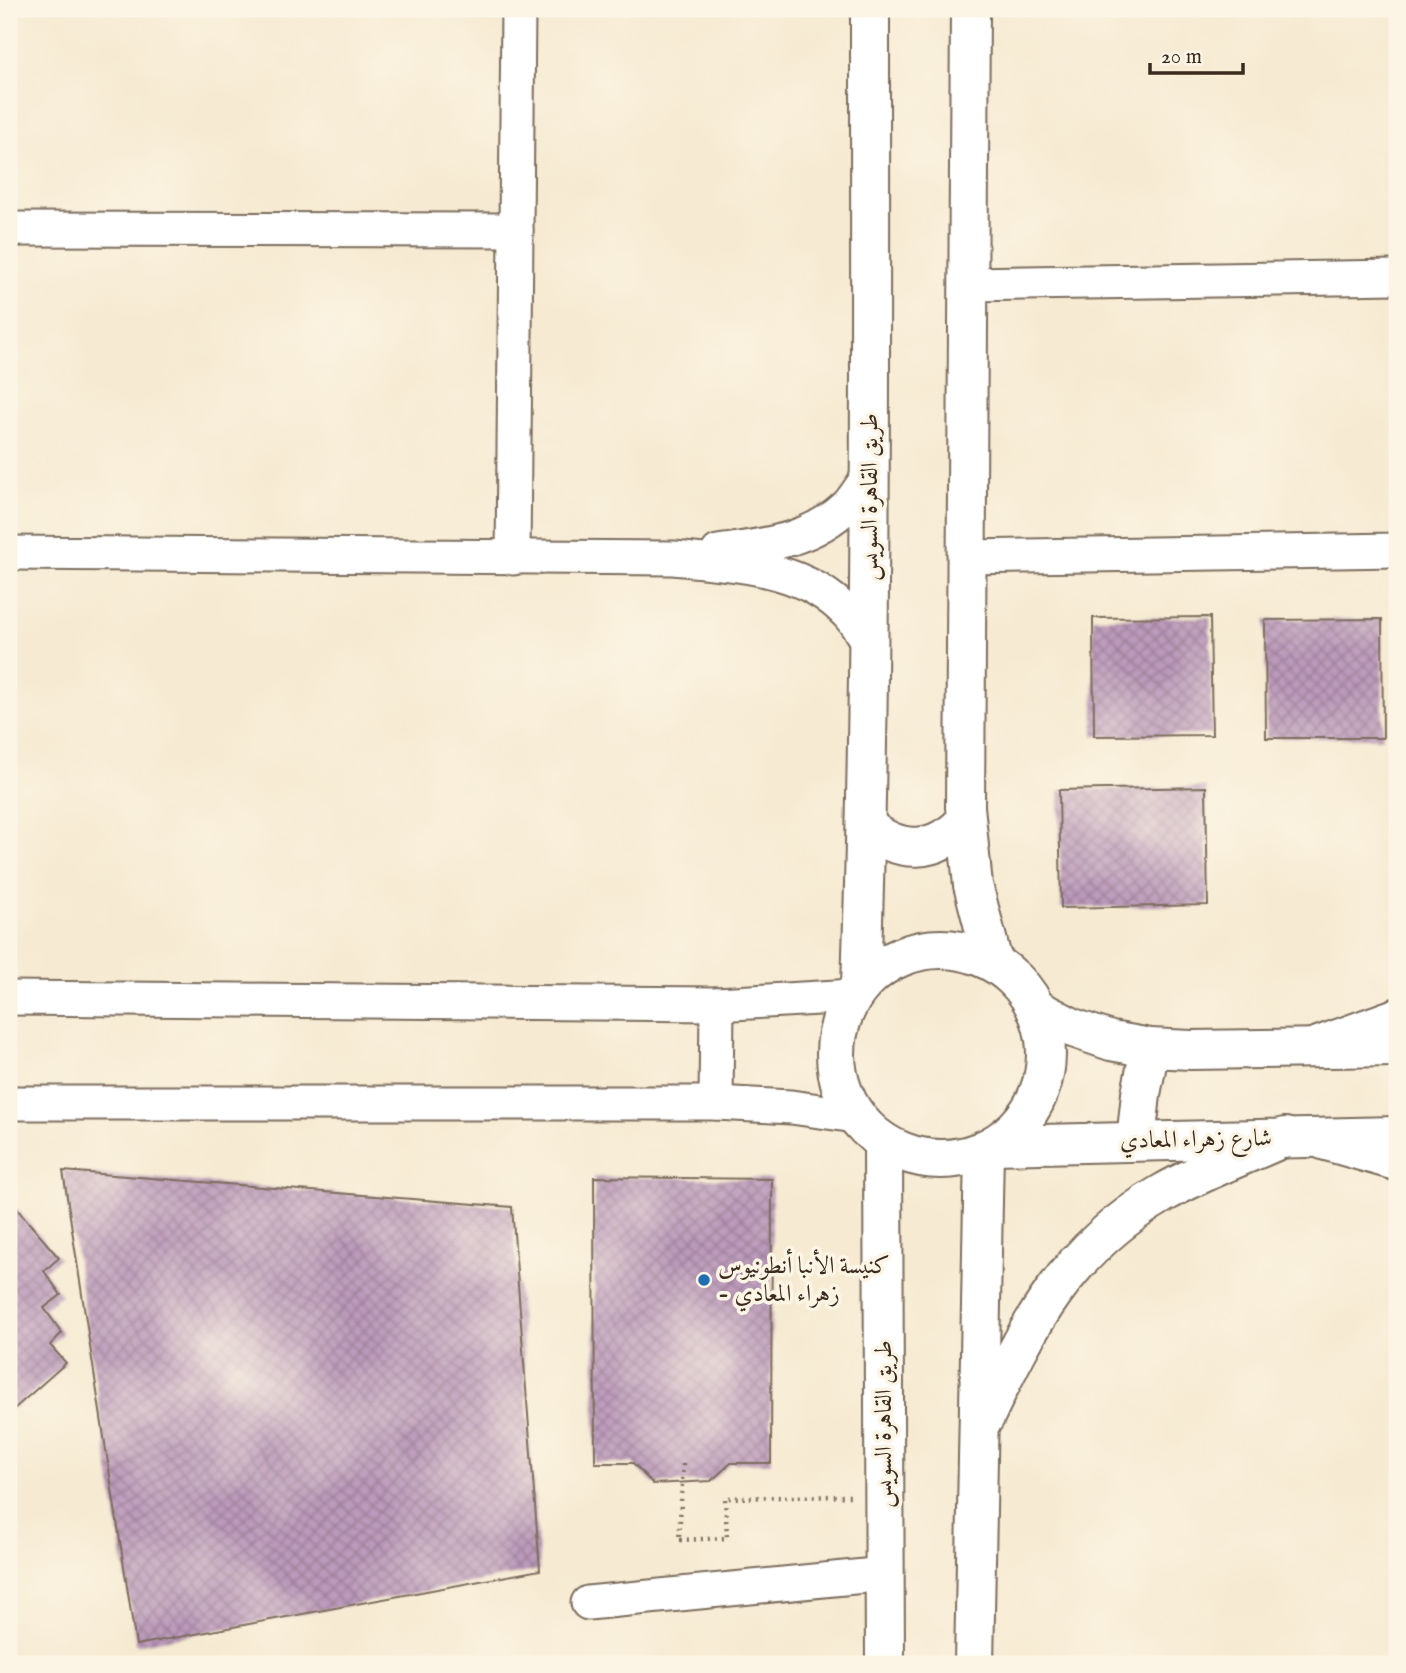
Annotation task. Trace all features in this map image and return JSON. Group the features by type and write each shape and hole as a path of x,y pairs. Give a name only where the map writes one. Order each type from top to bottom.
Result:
{"main road":[{"name":"طريق القاهرة السويس","path":"857,991 866,826 869,644 870,9"},
{"path":"970,9 967,821 973,885 993,962"},
{"path":"866,826 889,842 918,847 945,840 967,821"},
{"path":"937,948 966,951 993,962 1019,982 1036,1009 1045,1039 1045,1070 1036,1100 1018,1125 989,1147 959,1158 933,1159 907,1153 870,1129 842,1088 836,1056 840,1024 857,991 882,966 908,953 937,948"},
{"path":"1036,1009 1073,1028 1111,1041 1150,1048 1397,1047"},
{"path":"1136,1141 1150,1048"},
{"name":"طريق القاهرة السويس","path":"870,1129 885,1496 885,1664"},
{"name":"شارع زهراء المعادي","path":"989,1147 1397,1136"},
{"path":"978,1431 1014,1354 1042,1307 1075,1264 1115,1226 1160,1195 1295,1137"},
{"path":"974,1664 978,1431 989,1147"}],"street":[{"path":"513,558 518,9"},
{"path":"9,229 516,230"},
{"path":"969,284 1397,277"},
{"path":"674,558 776,544 796,538 833,517 849,503 870,474"},
{"path":"967,557 1397,551"},
{"path":"9,553 674,558 756,567 806,582 828,596 848,614 869,644"},
{"path":"9,998 717,1004 857,991"},
{"path":"716,1103 717,1004"},
{"path":"1305,1048 1397,1015"},
{"path":"9,1103 716,1103 791,1107 870,1129"},
{"path":"1295,1137 1397,1164"},
{"path":"588,1603 885,1574"}],"path":[{"path":"683,1464 679,1540 727,1538 725,1498 885,1496"}],"building":[{"path":"1210,617 1212,735 1094,736 1093,618"},
{"path":"1382,619 1383,738 1266,738 1265,620"},
{"path":"1206,787 1208,905 1061,908 1059,790"},
{"path":"63,1171 512,1207 540,1570 136,1645"},
{"path":"594,1177 772,1179 771,1463 731,1463 711,1481 653,1484 633,1463 595,1463"},
{"path":"12,1203 59,1258 44,1271 61,1295 44,1308 62,1333 50,1345 66,1363 14,1409 9,1404 9,1207"}],"place":[{"name":"كنيسة الأنبا أنطونيوس - زهراء المعادي","path":"704,1280"}]}
